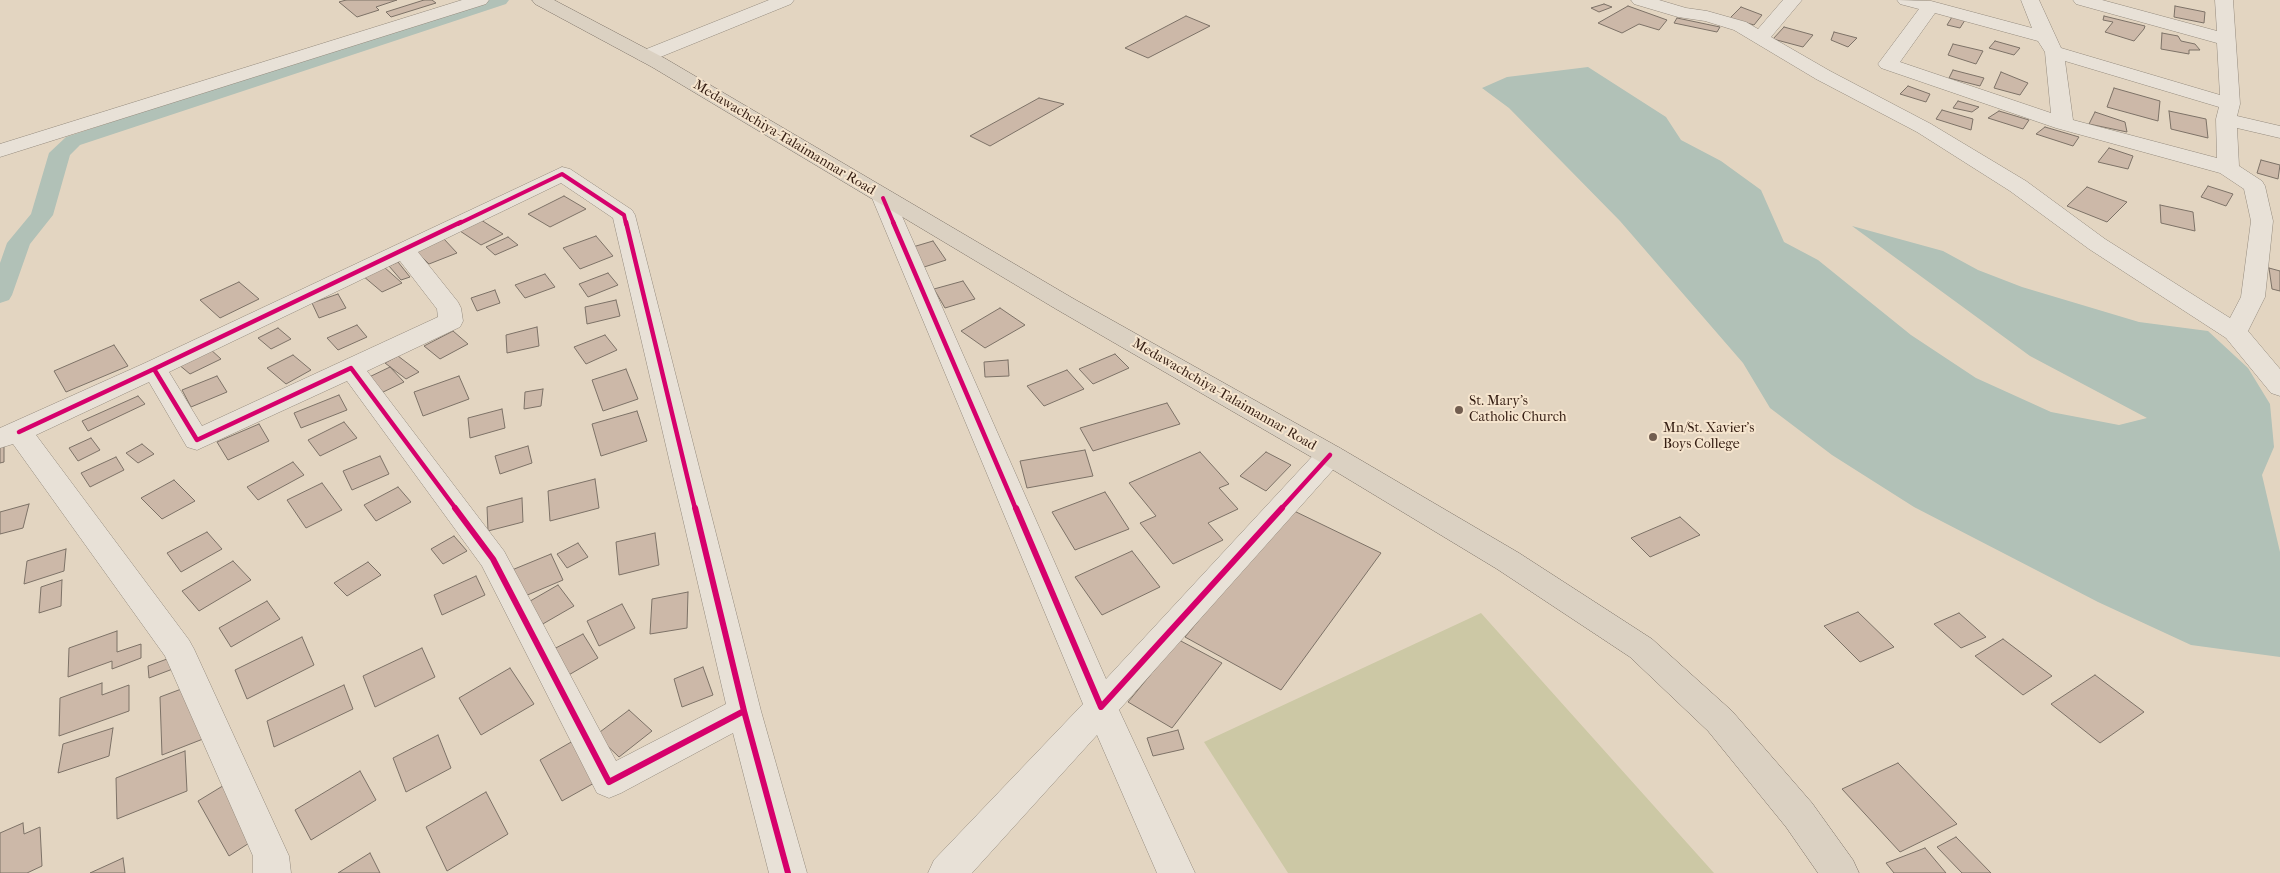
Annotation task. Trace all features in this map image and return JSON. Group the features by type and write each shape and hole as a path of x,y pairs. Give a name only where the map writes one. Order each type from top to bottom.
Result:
{"highway":[{"name":"Medawachchiya-Talaimannar Road","path":"541,0 646,56 883,198 1330,455 1508,561 1641,648 1720,721 1799,815 1840,873"}],"street":[{"path":"0,151 480,0"},
{"path":"646,56 785,0"},
{"path":"1640,0 1690,7 1707,16 1732,24 1761,37 1823,75 1924,128 2018,186 2097,244 2235,332 2280,387"},
{"path":"1761,37 1794,0"},
{"path":"1906,0 2050,44 2280,132"},
{"path":"2030,0 2050,44 2063,124"},
{"path":"2082,0 2226,39"},
{"path":"2224,0 2228,168"},
{"path":"1930,6 1888,64 2063,124 2228,168 2254,186 2262,221 2253,297 2235,332"},
{"path":"272,873 271,856 178,649 9,435 154,369 562,174 624,215 744,710 788,873"},
{"path":"883,198 1101,707 1176,873"},
{"path":"154,369 197,440 451,321 449,308 404,250"},
{"path":"351,368 493,560 609,782 744,710"},
{"path":"947,873 1330,455"}],"shaded area":[{"path":"1588,67 1666,117 1681,140 1721,161 1761,190 1784,242 1818,260 1911,335 1976,378 2051,412 2119,425 2147,418 2030,356 1852,226 1943,251 1978,270 2022,287 2139,322 2208,331 2248,368 2270,404 2274,447 2262,475 2280,552 2280,657 2191,645 2098,602 1914,507 1832,455 1770,408 1743,363 1620,221 1509,108 1482,88 1507,77"},
{"path":"1481,613 1714,873 1288,873 1204,742"}],"building":[{"path":"346,0 397,0 376,7 379,10 357,17 339,2"},
{"path":"424,0 432,0 436,3 391,17 386,12"},
{"path":"1604,4 1612,7 1599,12 1591,8"},
{"path":"1628,6 1667,20 1659,30 1639,24 1622,33 1598,23"},
{"path":"2175,6 2205,12 2204,23 2174,17"},
{"path":"1741,7 1762,15 1754,25 1730,18"},
{"path":"1186,16 1210,26 1148,58 1125,48"},
{"path":"2104,16 2145,26 2134,41 2105,32 2113,22 2103,20"},
{"path":"1952,17 1965,20 1960,28 1947,25"},
{"path":"1677,18 1720,27 1717,32 1674,23"},
{"path":"1784,27 1813,35 1803,47 1773,39"},
{"path":"1834,32 1857,38 1848,47 1831,40"},
{"path":"2162,33 2178,36 2181,41 2195,44 2200,50 2189,50 2189,54 2161,49"},
{"path":"1995,41 2020,48 2014,55 1989,48"},
{"path":"1953,44 1983,51 1976,64 1948,55"},
{"path":"1953,70 1984,78 1980,86 1949,78"},
{"path":"2001,72 2028,83 2020,95 1994,88"},
{"path":"1908,86 1930,94 1926,102 1900,94"},
{"path":"2114,88 2160,101 2158,121 2107,107"},
{"path":"1039,98 1064,104 990,146 970,136"},
{"path":"1958,101 1979,107 1972,112 1953,108"},
{"path":"1942,110 1973,119 1971,130 1936,119"},
{"path":"1999,111 2029,120 2023,129 1988,118"},
{"path":"2169,111 2206,119 2208,138 2171,129"},
{"path":"2095,112 2125,122 2127,132 2089,124"},
{"path":"2045,127 2079,137 2073,146 2036,134"},
{"path":"2109,148 2133,156 2128,169 2098,162"},
{"path":"2261,160 2280,165 2278,179 2257,173"},
{"path":"2208,186 2233,194 2226,206 2201,197"},
{"path":"2087,187 2127,202 2107,222 2067,206"},
{"path":"564,196 586,209 550,227 528,214"},
{"path":"2160,205 2193,212 2195,231 2161,223"},
{"path":"478,218 503,234 481,245 457,229"},
{"path":"596,236 613,256 580,269 563,248"},
{"path":"508,237 518,245 495,255 486,247"},
{"path":"444,239 457,253 429,264 416,251"},
{"path":"933,241 946,260 918,269 906,249"},
{"path":"398,262 410,277 401,280 389,266"},
{"path":"384,267 402,283 382,292 363,276"},
{"path":"2269,268 2280,271 2280,291 2272,289"},
{"path":"608,273 618,285 588,297 579,284"},
{"path":"545,274 555,287 525,298 515,285"},
{"path":"963,281 975,299 945,308 934,289"},
{"path":"239,282 259,299 220,318 200,300"},
{"path":"495,290 500,303 477,311 471,298"},
{"path":"338,294 346,308 319,318 312,303"},
{"path":"616,300 620,316 587,324 585,307"},
{"path":"1000,308 1025,325 985,348 961,331"},
{"path":"357,325 367,337 338,350 327,338"},
{"path":"537,327 539,346 507,353 506,335"},
{"path":"278,328 291,339 271,349 258,338"},
{"path":"453,331 468,344 440,359 424,346"},
{"path":"605,335 617,350 586,364 574,347"},
{"path":"114,345 128,366 66,392 54,371"},
{"path":"209,348 221,359 190,374 178,364"},
{"path":"1115,354 1129,368 1093,384 1079,369"},
{"path":"293,355 311,370 286,384 267,368"},
{"path":"398,356 419,372 406,379 385,363"},
{"path":"1008,360 1009,376 985,377 984,362"},
{"path":"390,367 404,382 379,394 365,379"},
{"path":"626,369 638,399 603,411 592,380"},
{"path":"1067,370 1084,389 1044,406 1027,386"},
{"path":"217,376 227,392 191,407 182,390"},
{"path":"459,376 469,399 423,416 414,392"},
{"path":"543,389 541,406 524,409 525,392"},
{"path":"339,395 347,410 301,428 294,413"},
{"path":"138,396 145,404 88,431 82,421"},
{"path":"1167,403 1180,424 1093,451 1080,428"},
{"path":"502,409 505,428 470,438 468,418"},
{"path":"637,411 647,441 601,456 592,424"},
{"path":"344,422 357,438 320,456 308,440"},
{"path":"259,424 269,441 228,460 217,442"},
{"path":"91,438 100,450 78,461 69,448"},
{"path":"4,444 4,462 0,463 0,446"},
{"path":"142,444 154,454 138,463 126,453"},
{"path":"528,446 532,463 500,474 495,456"},
{"path":"1085,450 1093,476 1027,488 1020,461"},
{"path":"1200,452 1229,484 1219,488 1238,509 1208,523 1223,540 1173,564 1140,523 1156,516 1129,483"},
{"path":"1266,452 1291,465 1266,491 1240,476"},
{"path":"380,456 389,474 352,490 343,471"},
{"path":"116,457 124,470 90,487 81,473"},
{"path":"293,462 304,475 258,500 247,487"},
{"path":"595,479 599,508 550,521 548,491"},
{"path":"174,480 195,501 162,519 141,498"},
{"path":"322,483 342,510 306,528 287,500"},
{"path":"398,487 411,502 376,521 364,505"},
{"path":"1105,492 1129,529 1075,550 1052,512"},
{"path":"522,498 523,522 488,531 487,507"},
{"path":"29,504 23,528 0,534 0,512"},
{"path":"1290,509 1381,553 1281,690 1185,637"},
{"path":"1680,517 1700,535 1650,557 1631,538"},
{"path":"207,532 222,549 181,572 167,553"},
{"path":"655,533 659,565 619,575 616,542"},
{"path":"454,536 467,551 443,564 431,549"},
{"path":"578,543 588,557 567,568 557,554"},
{"path":"66,549 64,571 24,584 27,561"},
{"path":"1132,551 1160,587 1102,615 1075,577"},
{"path":"551,554 563,580 518,599 507,572"},
{"path":"233,561 251,580 199,611 182,591"},
{"path":"368,562 381,575 347,596 334,583"},
{"path":"476,576 485,595 442,615 434,595"},
{"path":"62,580 61,606 39,613 41,587"},
{"path":"558,585 574,606 541,625 525,604"},
{"path":"688,592 687,628 650,634 652,599"},
{"path":"267,601 280,619 231,647 219,628"},
{"path":"622,604 635,628 599,646 587,621"},
{"path":"1858,612 1894,647 1860,662 1824,626"},
{"path":"1959,613 1986,637 1961,648 1934,624"},
{"path":"117,631 117,652 141,644 141,658 112,669 112,661 68,677 69,648"},
{"path":"583,634 598,658 560,680 544,654"},
{"path":"302,637 314,665 247,699 235,670"},
{"path":"2003,639 2052,676 2023,695 1975,656"},
{"path":"1179,640 1222,663 1172,728 1128,702"},
{"path":"422,648 435,677 375,707 363,676"},
{"path":"186,652 186,664 149,678 148,666"},
{"path":"703,667 713,695 682,707 674,679"},
{"path":"510,668 534,704 481,735 459,698"},
{"path":"2095,675 2144,712 2100,743 2051,704"},
{"path":"200,682 203,739 162,755 160,697"},
{"path":"102,683 102,695 129,685 129,711 59,736 60,698"},
{"path":"344,685 353,709 274,747 267,721"},
{"path":"629,710 652,731 619,757 596,735"},
{"path":"113,728 109,756 58,773 63,744"},
{"path":"1178,730 1184,749 1153,756 1147,738"},
{"path":"438,735 451,768 406,792 393,758"},
{"path":"573,741 596,782 562,801 540,760"},
{"path":"185,751 187,791 117,819 116,778"},
{"path":"1898,763 1957,824 1900,852 1842,789"},
{"path":"360,771 376,800 311,840 295,810"},
{"path":"226,784 257,838 229,856 198,801"},
{"path":"486,792 508,834 447,871 426,827"},
{"path":"23,823 24,834 40,827 42,866 27,873 0,873 0,833"},
{"path":"1956,837 1991,873 1962,873 1937,847"},
{"path":"1925,848 1946,873 1894,873 1886,863"},
{"path":"370,853 380,873 338,873"},
{"path":"123,858 125,873 90,873"}],"waterway":[{"path":"0,295 19,243 42,215 60,153 73,141 500,0"}],"cycle path":[{"path":"154,369 562,174 624,215 744,711"},
{"path":"883,198 1101,707 1330,455"},
{"path":"19,432 154,369 197,440 351,368 493,559 609,782 744,711 788,873"}],"place":[{"name":"St. Mary's Catholic Church","path":"1459,410"},
{"name":"Mn/St. Xavier's Boys College","path":"1653,437"}]}
